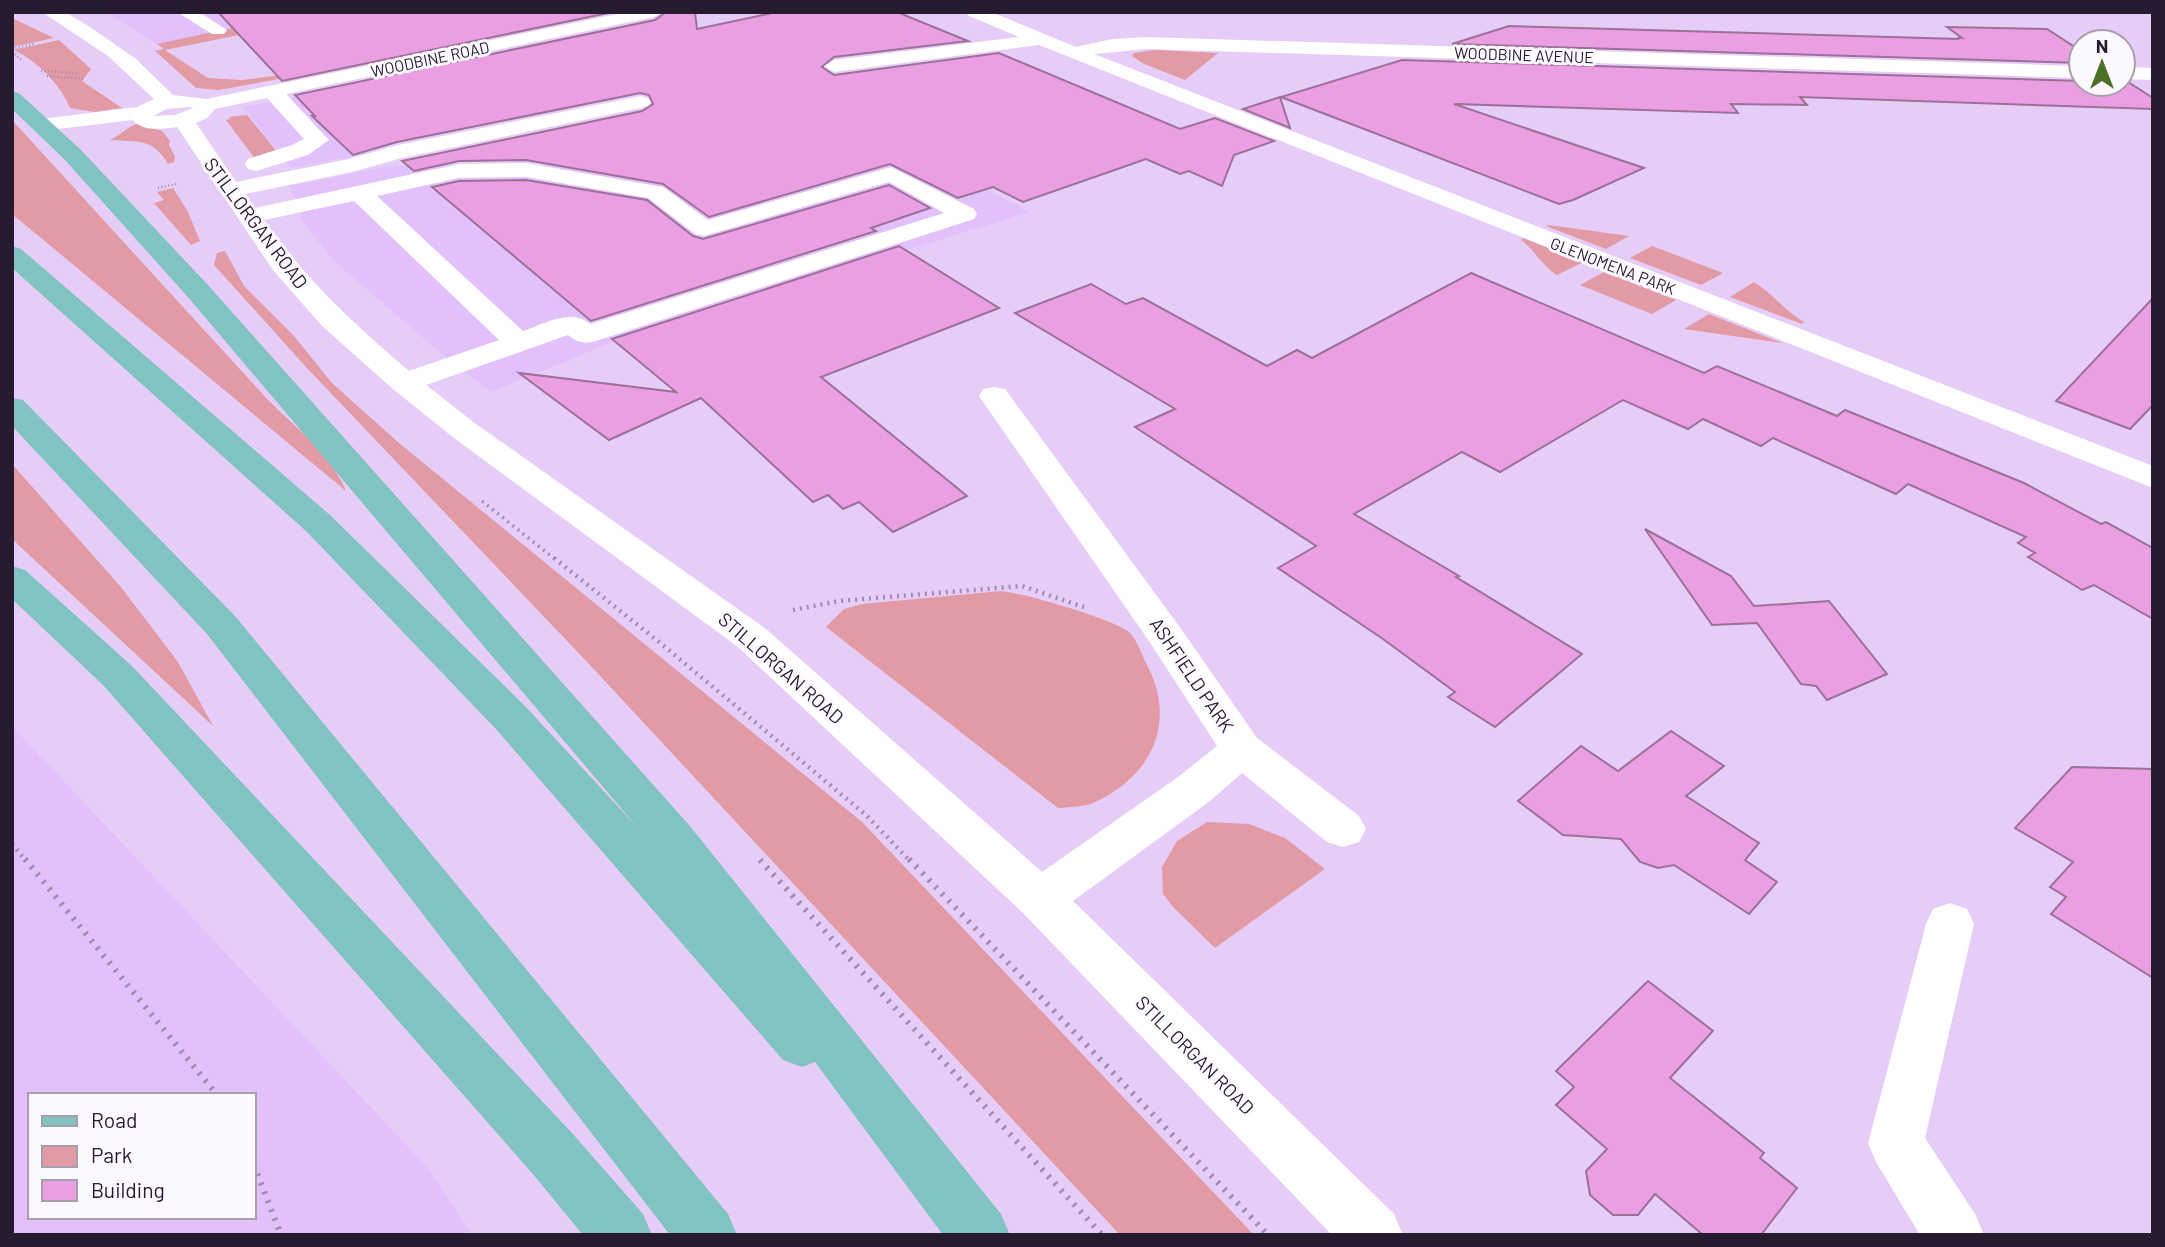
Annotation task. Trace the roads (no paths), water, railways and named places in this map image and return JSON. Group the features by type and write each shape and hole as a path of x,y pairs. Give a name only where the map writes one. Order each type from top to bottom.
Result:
{"main road":[{"path":"12,97 170,260 673,838 981,1235"},
{"path":"12,254 318,523 510,717 974,1235"},
{"path":"12,407 221,625 708,1235"},
{"path":"12,578 118,676 543,1143 622,1235"}],"street":[{"name":"STILLORGAN ROAD","path":"51,12 101,41 144,76 176,111 282,264 332,320 404,383 465,431 752,638 1040,899 1373,1235"},
{"path":"186,12 218,30"},
{"name":"WOODBINE ROAD","path":"176,111 204,110 205,105 654,12"},
{"path":"975,12 1074,54"},
{"path":"834,66 1040,40"},
{"name":"WOODBINE AVENUE","path":"1074,54 1112,45 1147,43 2067,72"},
{"name":"GLENOMENA PARK","path":"1074,54 2153,478"},
{"path":"233,194 282,156 318,141 271,91"},
{"path":"233,194 398,152 641,102"},
{"path":"41,125 142,113 141,119 152,122 176,111"},
{"path":"352,165 534,144"},
{"path":"233,194 359,192 459,171 526,170 655,191 704,229 891,174 965,214 586,335 572,324 404,383"},
{"path":"359,192 519,343"},
{"name":"ASHFIELD PARK","path":"993,396 1166,635 1242,749 1194,789 1040,899"},
{"path":"1242,749 1343,830"},
{"path":"1950,924 1896,1143 1954,1235"}]}
